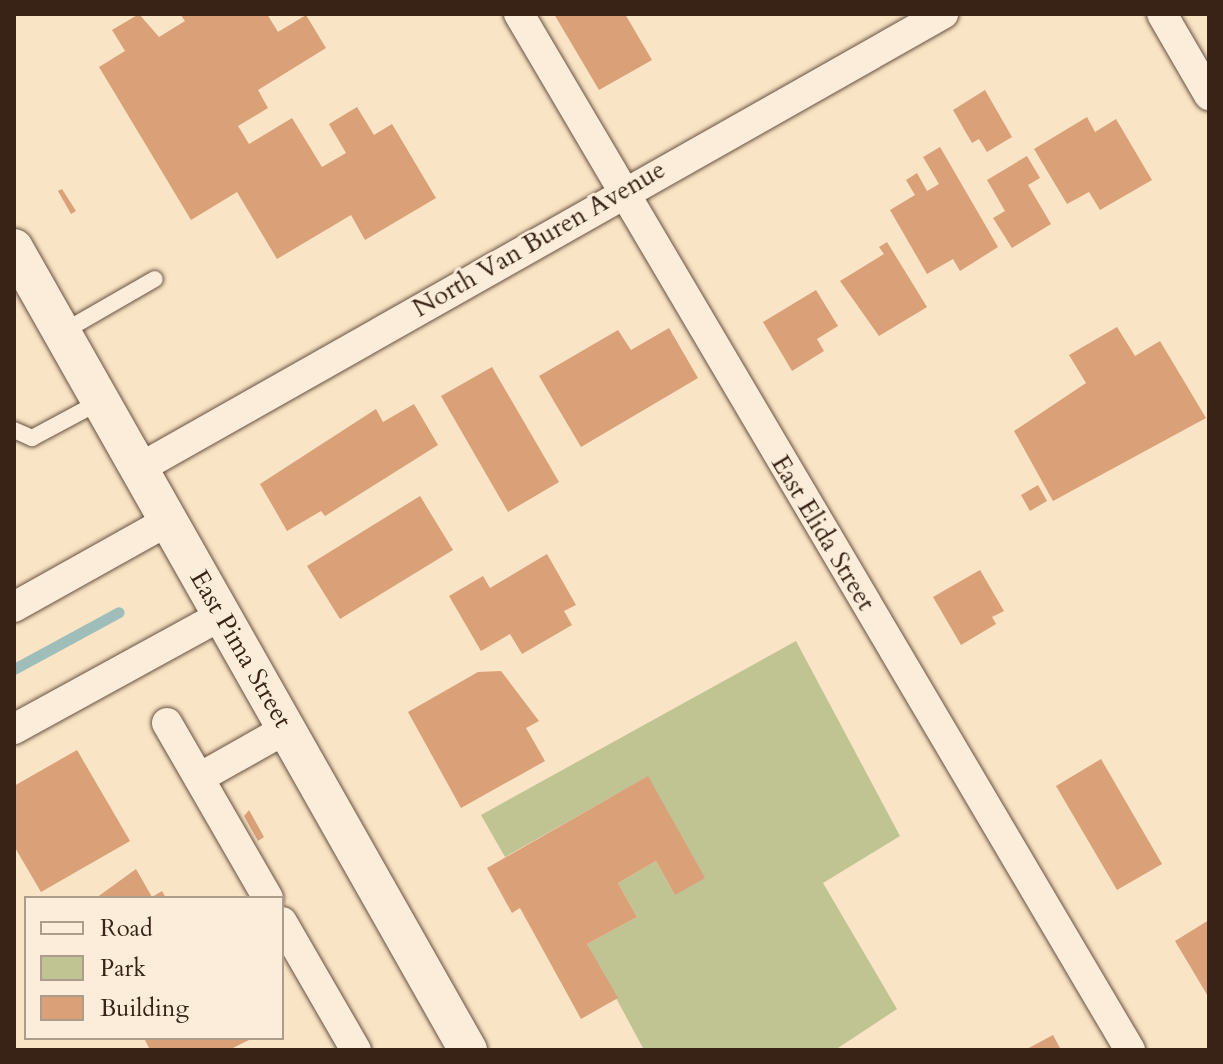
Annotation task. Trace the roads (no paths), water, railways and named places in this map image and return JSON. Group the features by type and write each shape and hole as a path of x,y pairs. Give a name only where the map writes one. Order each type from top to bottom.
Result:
{"street":[{"name":"East Elida Street","path":"519,14 621,192 1130,1050"},
{"name":"North Van Buren Avenue","path":"138,469 621,192 943,14"},
{"path":"1162,14 1209,95"},
{"name":"East Pima Street","path":"14,248 468,1050"},
{"path":"14,607 168,521"},
{"path":"14,729 222,615"},
{"path":"167,723 267,896"},
{"path":"199,778 286,729"},
{"path":"284,925 356,1050"}],"lane":[{"path":"61,333 155,279"},
{"path":"14,430 32,438 99,402"}],"waterway":[{"path":"14,669 119,612"}]}
